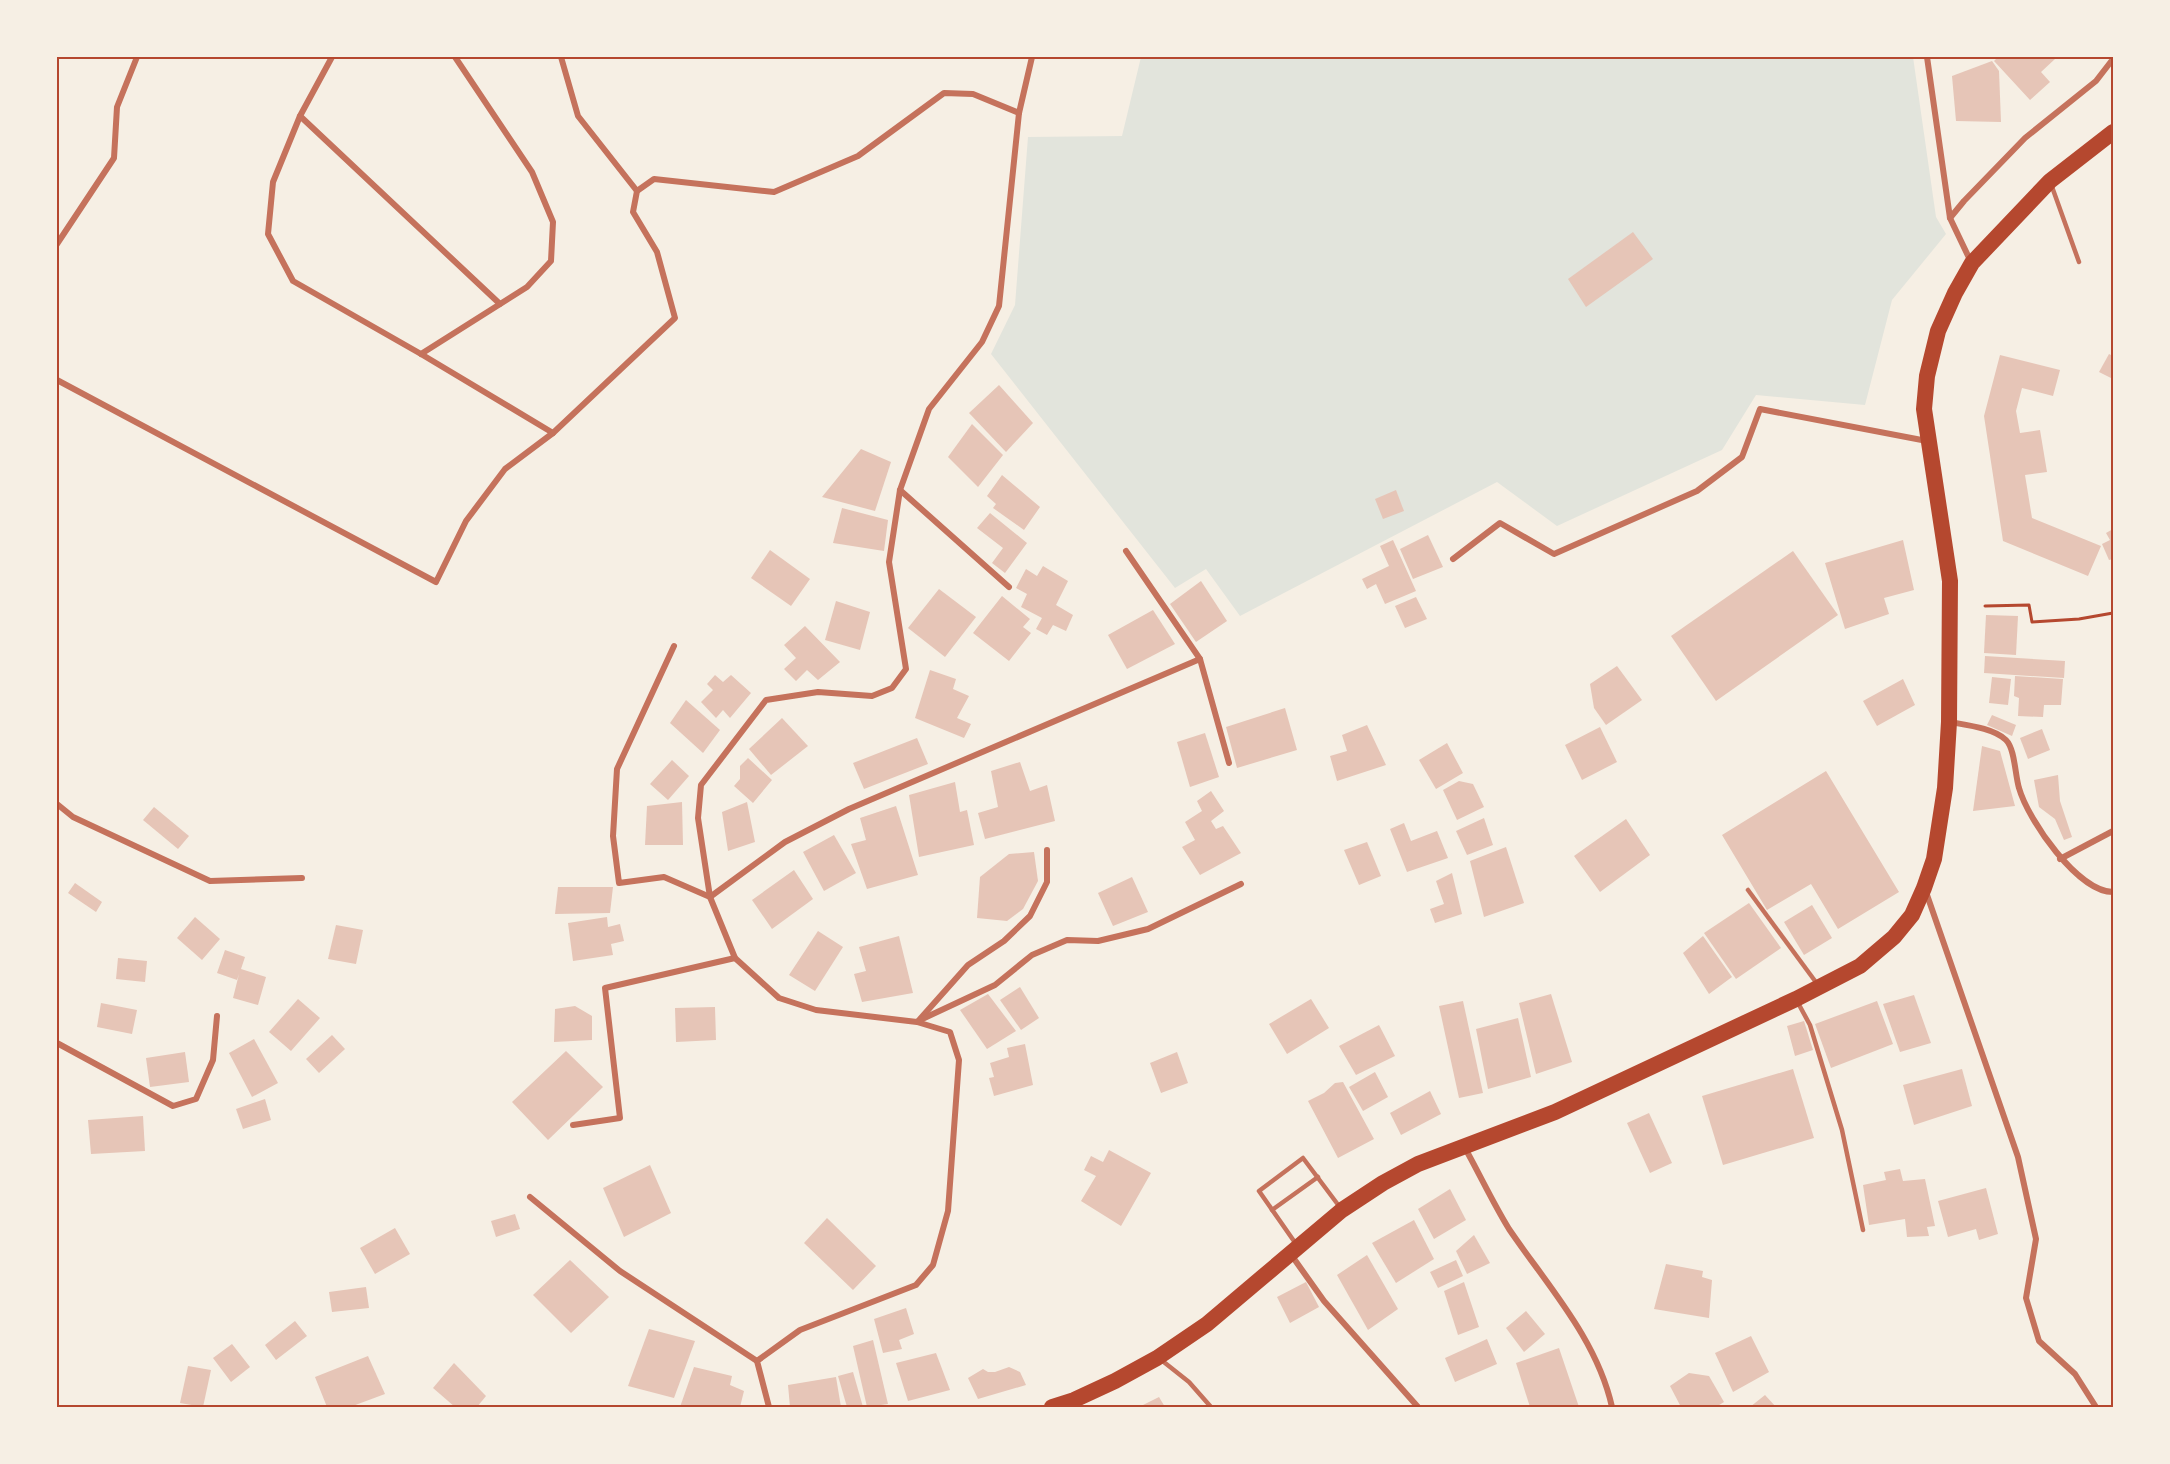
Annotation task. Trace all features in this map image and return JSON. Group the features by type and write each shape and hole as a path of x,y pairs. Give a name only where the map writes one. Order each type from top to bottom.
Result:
{"highway":[{"path":"1052,1407 1115,1382 1157,1358 1207,1324 1342,1210 1383,1183 1418,1164 1555,1112 1796,999 1860,966 1894,937 1912,915 1934,859 1945,788 1949,722 1950,581 1924,409 1926,376 1938,331 1972,263 2050,181 2113,132"}],"street":[{"path":"57,244 114,158 117,107 137,57"},
{"path":"333,57 300,116 273,182 268,234 293,281 553,433"},
{"path":"421,354 527,287 551,261 553,222 532,172 455,57"},
{"path":"561,57 578,116 637,191"},
{"path":"757,1360 800,1330 916,1284 933,1265 948,1211 960,1060 950,1032 917,1022 816,1010 779,998 735,958 710,897 698,818 700,785 766,700 818,692 872,696 892,688 906,669 889,562 900,490 929,409 982,342 999,306 1019,112 1032,57"},
{"path":"1927,57 1950,218 1972,263"},
{"path":"1950,218 2025,138 2096,81 2113,59"},
{"path":"57,380 436,582 466,521 505,469 553,433 675,318 657,252 633,212 637,191 654,179 774,192 858,156 944,93 973,94 1019,112"},
{"path":"300,116 500,304"},
{"path":"1453,559 1500,523 1554,554 1696,491 1742,457 1760,409 1928,441"},
{"path":"900,490 1009,587"},
{"path":"1126,551 1200,659 1229,763"},
{"path":"674,646 617,769 612,836 619,883 664,877 710,897"},
{"path":"710,897 785,842 849,809 1200,659"},
{"path":"1949,722 1981,728 2005,738 2010,745 2019,789 2033,821 2060,859 2102,892 2113,892"},
{"path":"57,804 73,817 210,881 302,878"},
{"path":"2060,859 2113,831"},
{"path":"917,1022 968,965 1004,941 1030,916 1047,882 1047,850"},
{"path":"917,1022 995,985 1032,955 1067,940 1098,941 1148,929 1241,884"},
{"path":"1924,888 2018,1157 2036,1239 2026,1298 2038,1341 2075,1374 2096,1407"},
{"path":"573,1125 620,1118 606,988 735,958"},
{"path":"57,1043 173,1107 196,1099 213,1060 217,1016"},
{"path":"1464,1146 1508,1226 1577,1325 1608,1390 1612,1407"},
{"path":"530,1197 620,1272 757,1360 769,1407"},
{"path":"1294,1250 1324,1301 1418,1407"}],"lane":[{"path":"2050,181 2079,262"},
{"path":"1748,890 1820,987"},
{"path":"1796,999 1810,1025 1842,1130 1863,1230"},
{"path":"1294,1250 1272,1210 1258,1191 1303,1158 1342,1210"},
{"path":"1272,1210 1318,1177"},
{"path":"1157,1358 1189,1382 1211,1407"}],"path":[{"path":"1985,606 2029,605 2032,622 2079,619 2113,613"}],"shaded area":[{"path":"1141,57 1913,57 1936,217 1946,234 1892,300 1865,405 1756,395 1722,450 1557,526 1497,482 1240,616 1206,569 1175,588 991,354 1015,305 1028,137 1122,136"}],"building":[{"path":"1998,57 2053,57 2055,59 2041,72 2050,82 2030,100 1994,61"},
{"path":"1992,61 1999,71 2001,122 1956,121 1952,76"},
{"path":"1633,232 1653,259 1586,307 1568,279"},
{"path":"2109,354 2113,356 2113,379 2099,372"},
{"path":"2000,355 2060,370 2053,396 2022,388 2016,411 2020,433 2040,430 2047,472 2025,475 2032,518 2101,546 2088,576 2003,541 1984,416"},
{"path":"999,385 1033,423 1006,452 969,413"},
{"path":"972,424 1003,455 978,487 948,457"},
{"path":"861,449 891,462 875,511 822,497"},
{"path":"1002,475 1040,507 1024,530 993,508 996,504 987,496"},
{"path":"1396,490 1404,511 1383,519 1375,499"},
{"path":"842,508 888,520 884,551 833,543"},
{"path":"990,513 1027,543 1005,573 992,563 1003,548 977,528"},
{"path":"2113,529 2113,559 2109,560 2102,544 2110,540 2106,533"},
{"path":"1428,535 1443,567 1413,579 1400,549"},
{"path":"1393,540 1416,591 1385,604 1376,584 1367,589 1362,579 1389,566 1380,546"},
{"path":"1903,540 1914,590 1884,598 1889,614 1845,629 1825,563"},
{"path":"770,550 810,579 791,606 751,578"},
{"path":"1793,551 1838,615 1716,701 1671,636"},
{"path":"1043,566 1068,581 1056,605 1073,615 1066,631 1053,625 1047,635 1036,629 1042,618 1021,607 1027,594 1016,588 1026,569 1037,576"},
{"path":"1201,581 1227,621 1196,642 1170,604"},
{"path":"939,589 976,617 945,657 908,628"},
{"path":"1002,596 1030,619 1023,627 1031,633 1009,661 973,633"},
{"path":"1416,597 1427,619 1405,628 1395,606"},
{"path":"836,601 870,612 860,650 825,640"},
{"path":"1153,610 1175,644 1127,669 1108,635"},
{"path":"1986,615 2018,616 2016,655 1984,653"},
{"path":"805,626 840,662 818,680 807,670 796,681 784,669 796,658 784,645"},
{"path":"1985,656 2065,661 2064,678 1984,673"},
{"path":"1617,666 1642,700 1606,725 1594,708 1590,684"},
{"path":"930,670 956,679 953,689 969,696 957,718 971,724 964,738 915,718"},
{"path":"715,675 723,682 731,675 751,693 730,718 723,710 716,718 701,702 713,690 707,684"},
{"path":"2015,676 2063,679 2061,705 2044,705 2043,717 2018,716 2019,698 2014,696"},
{"path":"1992,677 2011,679 2008,705 1989,703"},
{"path":"1903,679 1915,705 1877,726 1863,701"},
{"path":"686,700 720,730 703,753 670,723"},
{"path":"1285,708 1297,750 1237,768 1226,727"},
{"path":"1992,715 2016,725 2012,736 1987,725"},
{"path":"782,718 808,746 771,775 749,749"},
{"path":"1367,725 1386,765 1337,781 1330,756 1347,751 1342,735"},
{"path":"1600,727 1617,762 1582,780 1565,745"},
{"path":"2042,729 2050,750 2028,759 2020,738"},
{"path":"1205,733 1219,777 1190,787 1177,742"},
{"path":"917,738 928,764 864,789 853,763"},
{"path":"1447,743 1463,773 1436,789 1419,760"},
{"path":"1982,746 2000,751 2015,806 1973,811"},
{"path":"748,758 772,780 753,803 734,786 740,779 740,766"},
{"path":"672,760 689,776 668,800 650,784"},
{"path":"1020,762 1030,791 1047,785 1055,821 985,839 978,813 998,807 991,771"},
{"path":"1826,771 1899,892 1838,929 1811,884 1767,910 1722,835"},
{"path":"2058,775 2060,801 2072,837 2064,840 2055,819 2039,807 2034,780"},
{"path":"1459,781 1473,784 1484,807 1457,820 1443,790"},
{"path":"955,782 960,812 967,810 974,845 919,857 909,795"},
{"path":"1211,791 1224,811 1211,821 1216,829 1223,826 1241,853 1200,875 1182,847 1195,840 1185,822 1202,811 1197,801"},
{"path":"682,802 683,845 645,845 647,806"},
{"path":"747,802 755,842 728,851 722,812"},
{"path":"896,806 918,875 867,889 851,844 866,840 860,818"},
{"path":"154,807 189,836 178,849 143,820"},
{"path":"1484,818 1493,845 1467,855 1456,831"},
{"path":"1626,819 1650,855 1600,892 1574,856"},
{"path":"1404,823 1411,841 1437,831 1448,858 1407,872 1390,829"},
{"path":"834,835 856,873 824,891 803,852"},
{"path":"1367,842 1381,876 1359,885 1344,850"},
{"path":"1506,847 1524,903 1484,917 1470,861"},
{"path":"1034,852 1038,881 1023,909 1007,921 977,918 980,877 1009,854"},
{"path":"794,870 813,899 772,929 752,900"},
{"path":"1452,873 1462,914 1435,923 1430,909 1444,904 1436,881"},
{"path":"1132,877 1148,912 1113,926 1098,893"},
{"path":"75,883 102,902 96,912 68,893"},
{"path":"558,887 613,887 610,913 555,914"},
{"path":"1749,903 1781,948 1736,979 1704,933"},
{"path":"1812,905 1832,938 1804,955 1784,922"},
{"path":"195,917 220,939 202,960 177,938"},
{"path":"607,917 608,927 620,924 624,941 611,944 613,955 573,961 568,923"},
{"path":"336,925 363,930 356,964 328,959"},
{"path":"818,931 843,947 815,991 789,975"},
{"path":"899,936 913,993 862,1002 854,974 866,971 859,947"},
{"path":"1703,936 1732,977 1709,994 1683,953"},
{"path":"225,950 245,957 241,969 266,977 258,1005 233,998 239,974 237,980 217,973"},
{"path":"118,958 147,961 145,982 116,979"},
{"path":"1020,987 1039,1018 1021,1030 1000,1000"},
{"path":"988,994 1016,1031 987,1049 960,1010"},
{"path":"1551,994 1572,1062 1536,1074 1519,1003"},
{"path":"1914,995 1931,1043 1900,1052 1883,1004"},
{"path":"298,999 320,1018 291,1051 269,1032"},
{"path":"1311,999 1329,1028 1287,1054 1269,1024"},
{"path":"1463,1001 1483,1093 1459,1098 1439,1006"},
{"path":"1877,1001 1893,1044 1831,1068 1815,1024"},
{"path":"101,1003 137,1010 132,1034 97,1027"},
{"path":"575,1006 592,1016 592,1040 554,1042 555,1009"},
{"path":"715,1007 716,1040 676,1042 675,1008"},
{"path":"1518,1018 1531,1077 1488,1089 1476,1029"},
{"path":"1804,1021 1813,1050 1795,1056 1787,1026"},
{"path":"1379,1025 1395,1056 1356,1075 1339,1046"},
{"path":"332,1035 345,1049 319,1073 306,1059"},
{"path":"254,1039 278,1083 252,1097 229,1053"},
{"path":"1025,1044 1033,1085 994,1096 989,1078 994,1077 990,1063 1009,1057 1007,1048"},
{"path":"566,1051 603,1087 548,1140 512,1102"},
{"path":"185,1052 189,1082 150,1087 146,1058"},
{"path":"1177,1052 1188,1083 1161,1093 1150,1063"},
{"path":"1793,1069 1814,1138 1723,1165 1702,1096"},
{"path":"1962,1069 1972,1106 1914,1125 1903,1085"},
{"path":"1375,1072 1388,1097 1363,1111 1349,1087"},
{"path":"1343,1082 1374,1139 1338,1158 1308,1101 1324,1093 1335,1083"},
{"path":"1430,1091 1441,1114 1401,1135 1390,1113"},
{"path":"265,1099 271,1120 243,1129 236,1109"},
{"path":"1649,1113 1672,1163 1650,1173 1627,1123"},
{"path":"143,1116 145,1151 91,1154 88,1120"},
{"path":"1109,1150 1151,1173 1121,1226 1081,1201 1096,1176 1084,1170 1091,1156 1103,1162"},
{"path":"650,1165 671,1213 624,1237 603,1188"},
{"path":"1900,1169 1903,1181 1925,1179 1935,1226 1927,1227 1929,1236 1907,1237 1905,1219 1869,1225 1863,1185 1886,1180 1884,1172"},
{"path":"1986,1188 1998,1234 1979,1240 1976,1229 1948,1237 1938,1201"},
{"path":"1450,1189 1466,1220 1434,1239 1418,1209"},
{"path":"515,1214 520,1229 496,1237 491,1221"},
{"path":"827,1218 876,1266 853,1290 804,1243"},
{"path":"1414,1220 1434,1259 1396,1283 1372,1243"},
{"path":"395,1228 410,1254 375,1274 360,1248"},
{"path":"1474,1235 1490,1263 1467,1274 1456,1251"},
{"path":"1367,1255 1398,1309 1368,1330 1337,1275"},
{"path":"570,1260 609,1297 571,1333 533,1295"},
{"path":"1456,1260 1463,1276 1438,1288 1430,1272"},
{"path":"1666,1264 1703,1271 1702,1277 1712,1280 1709,1318 1654,1309"},
{"path":"1306,1282 1319,1307 1290,1323 1277,1297"},
{"path":"1464,1282 1479,1327 1458,1335 1444,1291"},
{"path":"366,1287 369,1308 332,1312 329,1292"},
{"path":"906,1308 914,1334 899,1340 902,1349 883,1353 874,1319"},
{"path":"1526,1311 1545,1334 1524,1352 1506,1328"},
{"path":"295,1321 307,1336 276,1360 265,1345"},
{"path":"649,1329 695,1341 674,1398 628,1386"},
{"path":"1751,1336 1769,1372 1733,1392 1715,1353"},
{"path":"1487,1339 1497,1364 1455,1382 1445,1358"},
{"path":"873,1340 888,1404 867,1407 853,1346"},
{"path":"232,1344 250,1367 231,1382 213,1358"},
{"path":"1559,1348 1579,1407 1530,1407 1516,1363"},
{"path":"936,1353 950,1390 908,1401 896,1363"},
{"path":"368,1356 385,1394 350,1407 327,1407 315,1377"},
{"path":"454,1363 486,1396 477,1407 455,1407 433,1388"},
{"path":"188,1366 211,1370 203,1407 180,1403"},
{"path":"694,1367 732,1376 730,1385 744,1391 740,1407 680,1407"},
{"path":"1009,1367 1020,1372 1026,1385 978,1399 968,1378 983,1369 995,1372"},
{"path":"853,1372 863,1407 847,1407 838,1376"},
{"path":"1689,1373 1709,1376 1724,1402 1716,1407 1681,1407 1670,1386"},
{"path":"836,1377 841,1407 790,1407 788,1385"},
{"path":"1765,1395 1776,1407 1750,1407"},
{"path":"1159,1397 1165,1407 1139,1407"}]}
